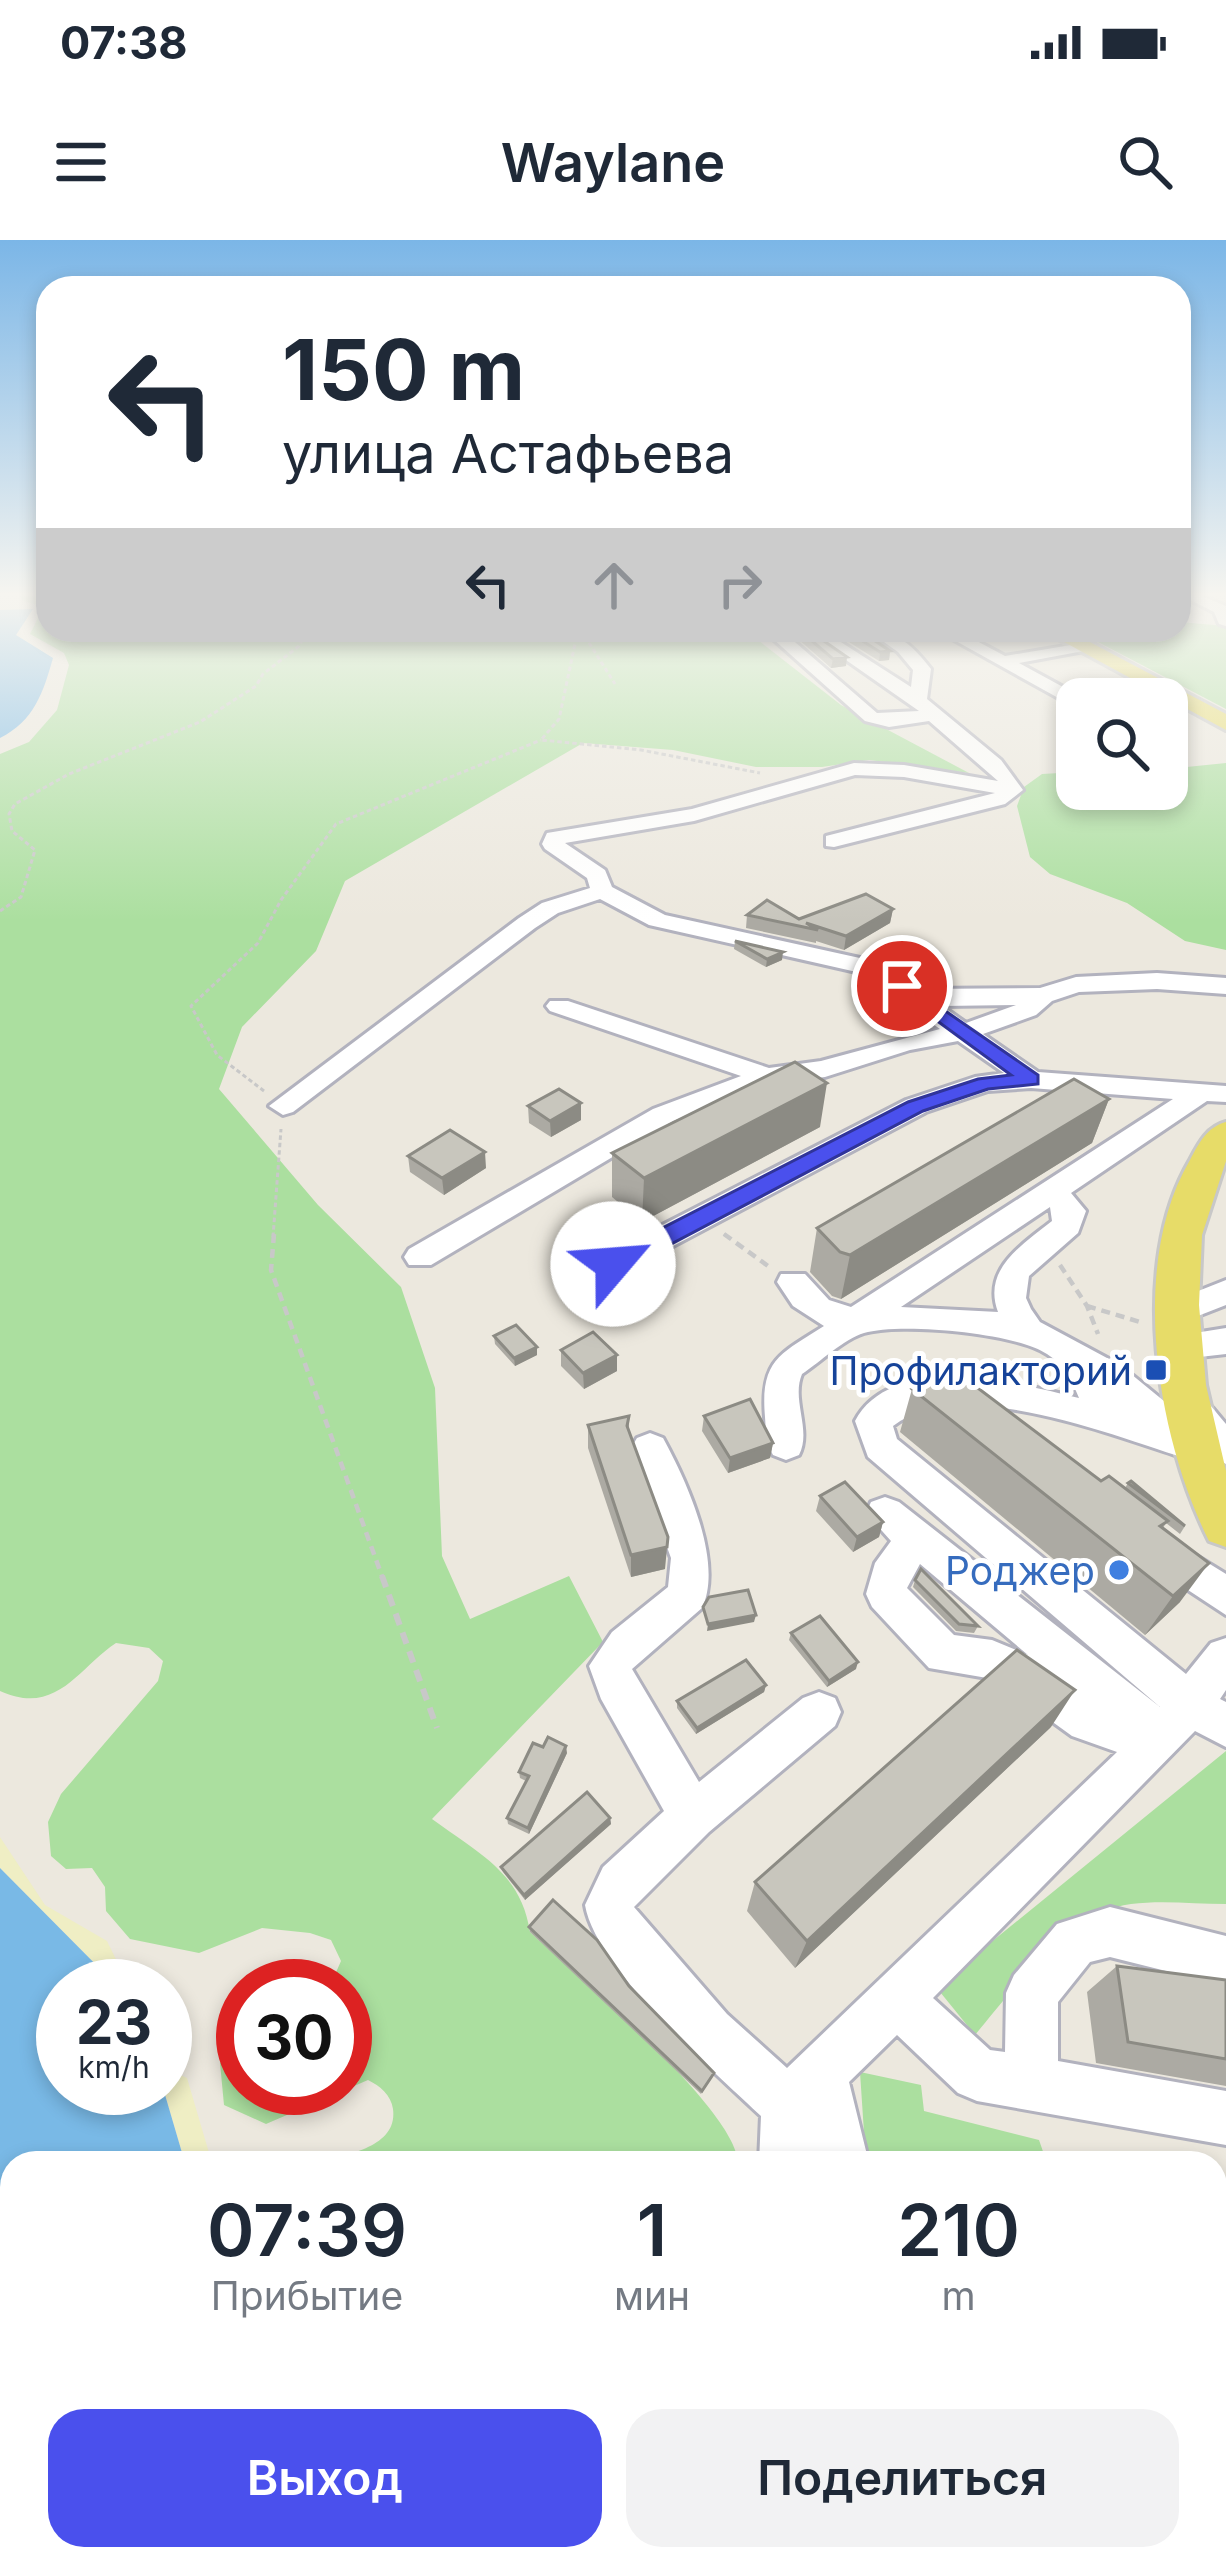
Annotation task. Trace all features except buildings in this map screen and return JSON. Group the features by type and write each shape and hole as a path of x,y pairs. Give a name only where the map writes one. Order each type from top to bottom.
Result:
{"main road":[{"path":"1188,703 1226,723"},
{"path":"1220,1154 1182,1231 1181,1329 1225,1522"}],"street":[{"path":"855,703 871,717 889,721 924,707"},
{"path":"919,703 1005,773 1013,790"},
{"path":"924,703 924,707"},
{"path":"1013,790 879,768 854,769 694,815 555,838 556,850 597,875 602,891 656,920 869,968 1031,1080"},
{"path":"834,841 998,800 1013,790"},
{"path":"283,1106 527,922 550,908 602,891"},
{"path":"916,997 1043,996 1096,984 1157,981 1226,986"},
{"path":"421,1257 663,1115 767,1076 825,1069 904,1043 965,1032 1027,1010 1043,996"},
{"path":"559,1006 767,1076"},
{"path":"613,1264 916,1106 985,1083 1031,1080 1214,1093"},
{"path":"787,1445 780,1384 788,1366 1053,1191 1214,1093"},
{"path":"1029,1332 1010,1310 1008,1291 1021,1263 1071,1218 1053,1191"},
{"path":"793,1282 816,1310 854,1322 915,1319 1029,1332 1203,1433"},
{"path":"1181,1329 1226,1292"},
{"path":"1181,1329 1226,1341"},
{"path":"1072,1354 1108,1422"},
{"path":"1194,1724 881,1448 873,1421 907,1397 928,1392 1004,1394 1108,1422 1203,1433"},
{"path":"960,1393 1014,1436"},
{"path":"650,1448 691,1558 688,1595 651,1628 627,1640 610,1666 616,1685 693,1816"},
{"path":"901,1525 1194,1724 1092,1724 1018,1667 982,1654 944,1654 886,1594 901,1525"},
{"path":"1138,1533 1226,1597"},
{"path":"790,2151 804,2091 1194,1724 1226,1657"},
{"path":"819,1712 693,1816 620,1884 609,1906 611,1921 709,2032 804,2091 835,2151"},
{"path":"1031,2084 1031,1993 1075,1942 1110,1931 1226,1961"},
{"path":"898,2001 977,2074 1226,2118"}],"path":[{"path":"0,911 21,897 35,850 12,831 9,814 15,804 69,774 200,722 230,703"},
{"path":"437,1728 271,1270 283,1106 217,1055 191,1006 258,943 280,900 336,824 541,740 552,734 565,703"},
{"path":"541,740 641,751 807,781"},
{"path":"703,1217 755,1258"},
{"path":"1045,1245 1088,1306 1108,1374"},
{"path":"1088,1306 1111,1313"}],"green space":[{"path":"59,703 838,703 969,773 869,760 822,767 756,767 673,750 583,743 345,881 316,951 242,1027 219,1089 318,1205 401,1287 435,1388 442,1556 470,1619 569,1576 603,1642 432,1819 507,1879 525,1911 530,1932 683,2077 711,2110 734,2151 358,2151 387,2133 393,2109 390,2099 372,2083 372,1959 340,1959 331,1940 262,1928 199,1953 130,1939 106,1911 105,1887 92,1868 66,1869 51,1856 48,1822 61,1794 158,1681 163,1661 149,1648 116,1643 52,1694 37,1698 0,1691 0,754 29,742"},
{"path":"1226,763 1226,950 1185,941 1127,903 1050,874 1030,857 1017,806 1024,787 1042,774 1056,773 1056,810 1188,810 1188,767"},
{"path":"1226,1751 1226,1904 1131,1904 1087,1921 1044,1956 975,2035 936,1987"},
{"path":"860,2072 921,2085 924,2111 1039,2140 1043,2151 865,2151"},
{"path":"246,2115 287,2115 266,2124"}],"sand":[{"path":"0,1837 45,1905 107,1941 116,1959 90,1959 0,1868"},
{"path":"192,2095 208,2151 181,2151 171,2115 192,2115"}],"water":[{"path":"0,703 37,703 21,723 0,738"},
{"path":"0,1868 90,1959 36,1959 36,2115 171,2115 181,2151 0,2151"}],"place":[{"name":"Профилакторий","path":"1156,1370"},
{"name":"Роджер","path":"1119,1570"}],"route":[{"path":"613,1264 916,1106 985,1083 1031,1080 902,986"}]}
